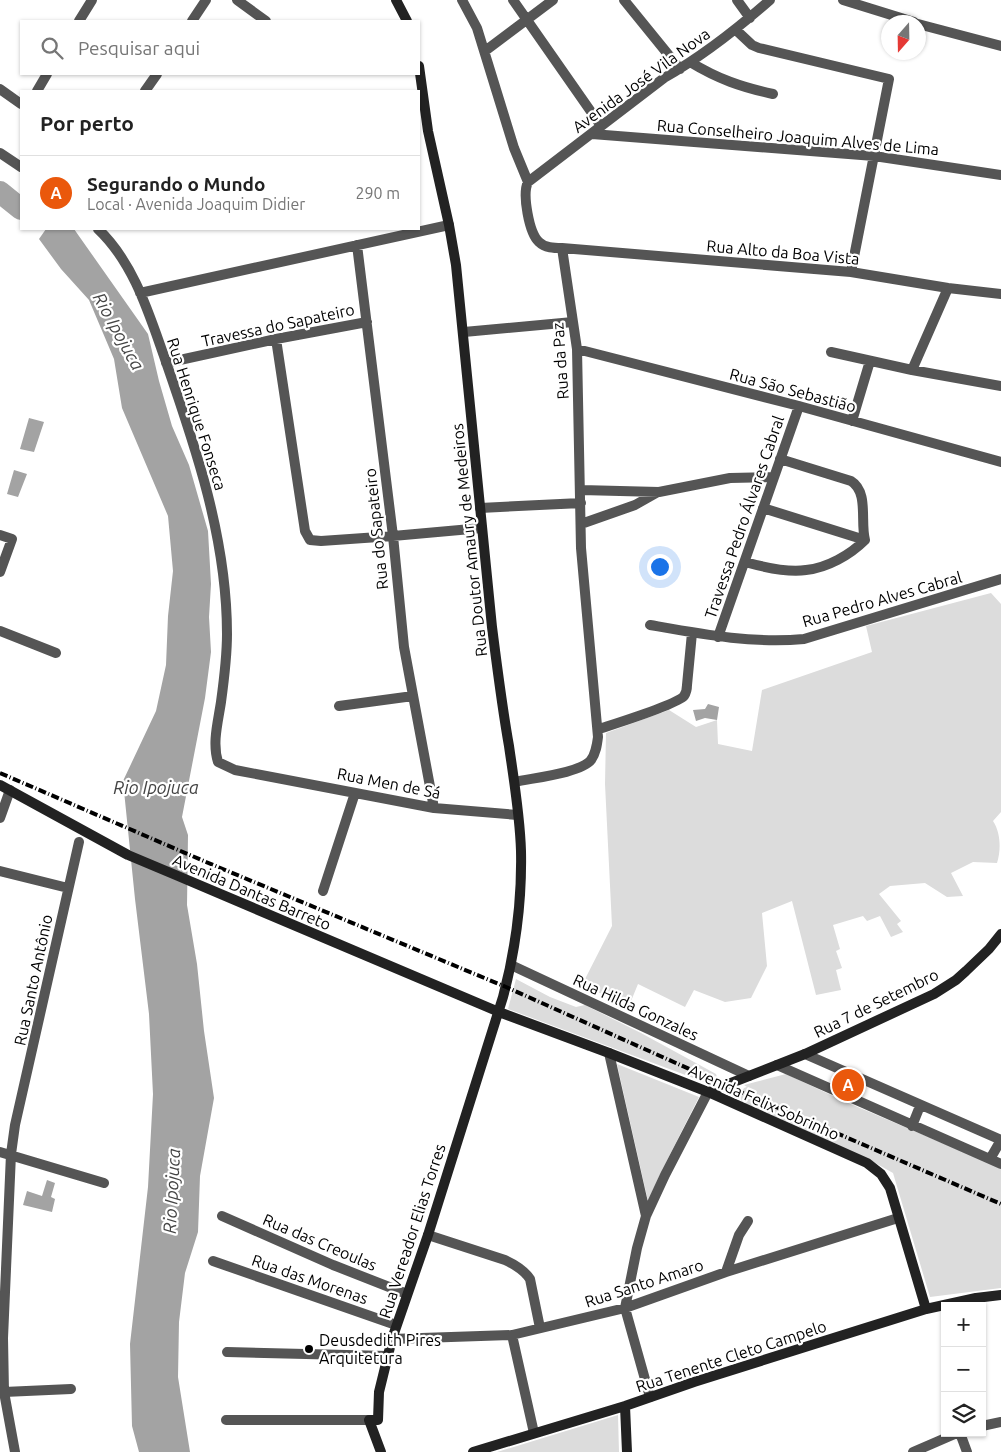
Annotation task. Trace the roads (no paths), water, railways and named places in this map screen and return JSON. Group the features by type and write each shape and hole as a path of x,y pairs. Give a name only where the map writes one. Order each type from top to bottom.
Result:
{"main road":[{"path":"396,0 406,20"},
{"name":"Rua Doutor Amaury de Medeiros","path":"420,73 428,131 456,265 492,628 515,782 521,851 516,926 511,964 498,1012"},
{"name":"Avenida Dantas Barreto","path":"0,785 128,854 498,1012"},
{"name":"Rua 7 de Setembro","path":"708,1092 805,1054 934,994 956,980 989,949 1001,934"},
{"name":"Avenida Felix Sobrinho","path":"498,1012 708,1092 871,1165 886,1180 926,1309"},
{"name":"Rua Vereador Elias Torres","path":"369,1420 378,1420 379,1392 396,1325 428,1235 498,1012"},
{"name":"Rua Tenente Cleto Campelo","path":"473,1452 625,1406 926,1309 976,1298 1001,1295"},
{"path":"625,1406 627,1452"},
{"path":"369,1420 381,1452"}],"street":[{"path":"80,20 92,0"},
{"path":"193,20 206,0"},
{"path":"237,0 265,20"},
{"path":"462,0 475,23 514,148 528,182 524,193 530,223 536,238 538,242 546,246 562,248"},
{"path":"513,0 601,126"},
{"path":"485,51 553,0"},
{"path":"624,0 680,69"},
{"path":"737,0 750,18"},
{"name":"Avenida José Vila Nova","path":"528,182 664,78 736,30 770,0"},
{"path":"843,0 891,15"},
{"path":"926,26 1001,46"},
{"path":"736,30 752,45 759,48 889,79 851,272"},
{"path":"690,62 724,81 772,94"},
{"path":"38,90 46,75"},
{"path":"146,90 155,75"},
{"path":"0,89 20,103"},
{"name":"Rua Conselheiro Joaquim Alves de Lima","path":"592,134 874,156 1001,175"},
{"path":"0,152 20,166"},
{"path":"140,293 449,225"},
{"name":"Rua Henrique Fonseca","path":"99,230 106,236 131,273 140,293 197,453 209,496 225,587 226,663 217,729 216,754 218,762 225,766 255,773"},
{"name":"Rua do Sapateiro","path":"357,245 404,647 434,808"},
{"name":"Rua Alto da Boa Vista","path":"562,248 851,272 948,288 1001,294"},
{"name":"Rua da Paz","path":"515,782 587,764 595,754 598,729 582,557 577,350 562,248"},
{"path":"912,370 948,288"},
{"name":"Travessa do Sapateiro","path":"166,364 276,339 367,322"},
{"path":"464,332 573,322"},
{"path":"276,339 305,531 308,538 312,541 482,528"},
{"name":"Rua São Sebastião","path":"577,350 799,406 1001,462"},
{"path":"831,352 912,370 1001,386"},
{"path":"852,421 870,361"},
{"name":"Travessa Pedro Álvares Cabral","path":"718,637 799,406"},
{"path":"744,562 787,570 806,571 828,564 858,548 864,540 860,489 852,481 780,460"},
{"path":"581,490 659,492 730,478 774,477"},
{"path":"581,524 635,505 659,492"},
{"path":"480,508 580,504"},
{"path":"764,508 864,540"},
{"path":"0,534 12,539 0,572"},
{"name":"Rua Pedro Alves Cabral","path":"650,625 718,637 790,640 816,636 1001,579"},
{"path":"0,631 56,653"},
{"path":"598,729 670,704 683,697 686,692 692,633"},
{"path":"339,706 413,696"},
{"name":"Rua Men de Sá","path":"255,773 434,808 518,815"},
{"path":"0,818 10,790"},
{"path":"323,891 354,793"},
{"name":"Rua Santo Antônio","path":"15,1452 4,1392 2,1367 11,1154 15,1124 79,842"},
{"path":"0,871 68,888"},
{"name":"Rua Hilda Gonzales","path":"511,964 748,1076"},
{"path":"609,1053 646,1216"},
{"path":"805,1054 1001,1140 990,1159"},
{"path":"777,1065 1001,1164"},
{"path":"650,1397 626,1308 637,1248 646,1216 708,1092"},
{"path":"912,1126 920,1106"},
{"path":"0,1152 104,1183"},
{"name":"Rua das Creoulas","path":"222,1216 334,1265 407,1294"},
{"name":"Rua Santo Amaro","path":"392,1339 512,1336 626,1308 726,1272 898,1218"},
{"path":"726,1272 739,1235 748,1221"},
{"path":"428,1235 505,1260 526,1274 532,1287 540,1328"},
{"name":"Rua das Morenas","path":"213,1261 396,1325"},
{"path":"512,1336 534,1433"},
{"path":"227,1352 388,1356"},
{"path":"4,1392 71,1389"},
{"path":"226,1420 369,1420"},
{"path":"986,1425 1001,1422"},
{"path":"913,1452 949,1437"},
{"path":"960,1437 967,1452"}],"water":[{"name":"Rio Ipojuca","path":"45,230 75,230 148,334 172,426 189,465 208,531 211,584 209,617 211,652 205,698 182,817 188,835 187,905 197,964 214,1098 200,1176 198,1232 185,1273 179,1322 178,1377 190,1452 139,1452 132,1426 130,1344 148,1187 153,1094 149,1014 123,781 156,711 166,665 168,616 173,571 168,516 122,408 114,359 89,300 61,269 39,239"},
{"path":"29,418 44,422 34,452 20,449"},
{"path":"14,470 27,474 18,497 7,494"},
{"path":"708,704 719,707 717,720 705,718 696,721 693,710 705,709"},
{"path":"47,1180 55,1183 51,1197 55,1199 52,1212 23,1205 27,1191 42,1196"}],"waterway":[{"name":"Rio Ipojuca","path":"0,192 20,208"}],"railway":[{"path":"0,773 206,862 506,987 725,1085 1001,1204"}],"place":[{"name":"Segurando o Mundo","path":"848,1085"},
{"name":"Deusdedith Pires Arquitetura","path":"309,1349"}]}
